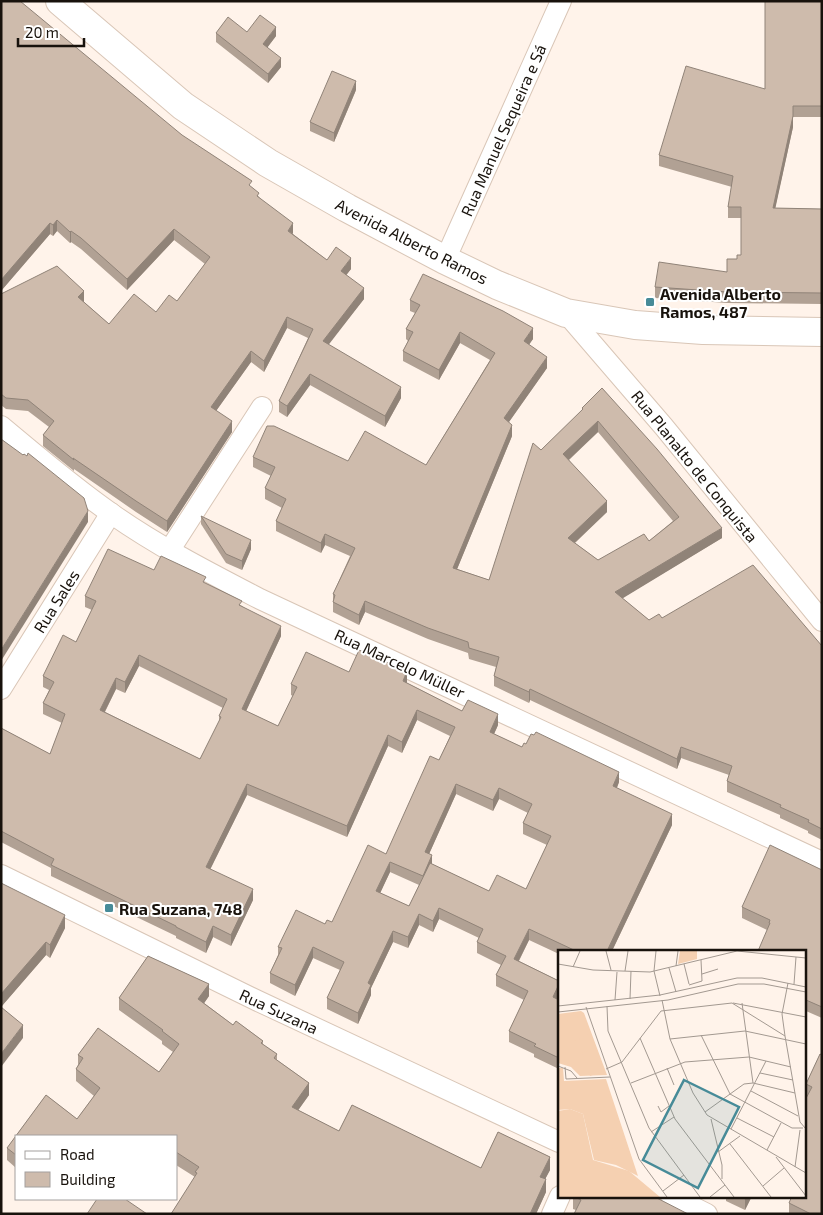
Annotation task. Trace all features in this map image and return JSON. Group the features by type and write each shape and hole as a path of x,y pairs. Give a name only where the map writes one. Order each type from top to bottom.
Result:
{"main road":[{"name":"Avenida Alberto Ramos","path":"60,1 183,106 232,140 347,208 444,260 497,285 566,313 635,325 703,330 822,332"}],"street":[{"name":"Rua Manuel Sequeira e Sá","path":"444,260 561,1"},
{"name":"Rua Planalto de Conquista","path":"566,313 664,427 822,621"},
{"path":"169,551 262,407"},
{"name":"Rua Marcelo Müller","path":"1,426 111,513 169,551 260,599 822,862"},
{"name":"Rua Sales","path":"1,690 111,513"},
{"name":"Rua Suzana","path":"1,875 258,1001 558,1142"},
{"path":"552,1214 559,1198"},
{"path":"675,1198 707,1214"}],"building":[{"path":"1,1 20,1 182,135 252,181 249,185 259,193 257,196 293,223 288,231 327,260 336,247 351,258 341,271 364,288 323,341 401,387 385,416 310,374 287,406 279,401 313,329 287,317 264,361 251,351 211,407 232,421 167,521 73,458 74,460 43,435 54,421 28,400 6,398 1,394 1,294 57,266 84,291 78,297 109,324 134,294 156,312 169,295 177,301 210,257 174,229 127,279 81,238 70,232 57,220 53,225 50,223 1,280"},
{"path":"765,1 822,1 822,106 793,106 793,116 773,208 822,209 822,293 727,292 655,287 659,262 727,272 727,259 737,259 737,255 741,255 741,207 728,207 733,176 659,155 686,66 765,89"},
{"path":"260,15 276,27 263,44 281,58 268,74 216,33 228,17 247,32"},
{"path":"332,71 356,81 334,133 310,122"},
{"path":"423,274 503,311 533,328 524,341 547,357 504,418 512,425 453,568 489,580 533,443 541,450 602,388 657,449 722,528 615,592 649,620 659,614 662,618 753,565 822,646 822,829 808,822 809,820 780,807 781,805 727,781 732,766 681,747 677,759 530,689 529,692 494,676 499,657 469,648 468,642 428,628 365,601 359,615 333,602 335,595 333,594 355,548 325,534 321,543 276,521 286,499 265,488 275,467 253,457 267,426 274,426 348,461 365,431 426,465 495,353 460,332 439,370 403,351 413,332 406,329 420,305 410,300","holes":["598,421 679,517 649,541 644,534 598,560 568,538 607,501 563,454"]},
{"path":"1,439 23,455 27,456 28,453 84,498 88,511 1,650"},
{"path":"201,516 251,540 242,561 226,554"},
{"path":"108,549 154,570 161,556 206,577 203,582 242,601 239,605 281,626 242,709 278,726 297,687 291,684 306,652 349,672 359,650 407,671 403,681 462,711 468,700 498,714 490,732 522,747 524,743 526,744 531,734 534,735 536,732 619,772 613,786 672,814 608,949 611,950 574,950 529,929 514,959 558,981 558,986 553,997 558,1000 558,1058 509,1031 528,991 496,975 506,956 477,942 483,929 439,908 433,921 419,914 408,937 393,931 368,983 371,985 358,1013 327,998 344,962 313,947 295,985 270,973 282,948 278,947 296,910 325,924 327,920 332,922 368,845 386,854 430,756 439,760 455,727 417,710 402,742 388,735 347,826 247,784 206,867 253,889 231,935 213,926 206,942 51,865 54,859 1,831 1,728 50,754 65,714 43,703 54,682 43,676 63,635 76,642 96,601 85,596","holes":["139,655 227,699 219,716 221,717 200,759 100,710 116,678 125,682","456,784 493,800 499,788 532,804 523,823 551,836 526,889 497,875 489,891 430,863 409,906 376,891 390,862 423,876 432,855 425,852"]},
{"path":"770,845 822,870 822,1007 806,1000 806,950 758,950 770,920 742,907"},
{"path":"1,883 65,915 50,945 46,942 1,994"},
{"path":"148,956 209,984 198,999 233,1025 236,1021 263,1041 261,1043 277,1054 274,1058 309,1083 292,1107 339,1131 352,1105 481,1168 498,1132 550,1157 540,1177 546,1179 530,1214 171,1214 199,1167 178,1153 178,1135 17,1135 46,1095 77,1119 100,1088 76,1069 83,1058 78,1055 98,1028 159,1072 179,1044 119,998"},
{"path":"1,1007 23,1025 1,1054"},
{"path":"820,1054 822,1055 822,1214 811,1214 789,1203 791,1198 806,1198 806,1098 812,1087 806,1084"},
{"path":"15,1137 15,1154 7,1148"},
{"path":"577,1198 657,1198 688,1214 574,1214 581,1200"},
{"path":"96,1200 126,1200 147,1214 87,1214"}],"place":[{"name":"Avenida Alberto Ramos, 487","path":"650,302"},
{"name":"Rua Suzana, 748","path":"109,908"}]}
